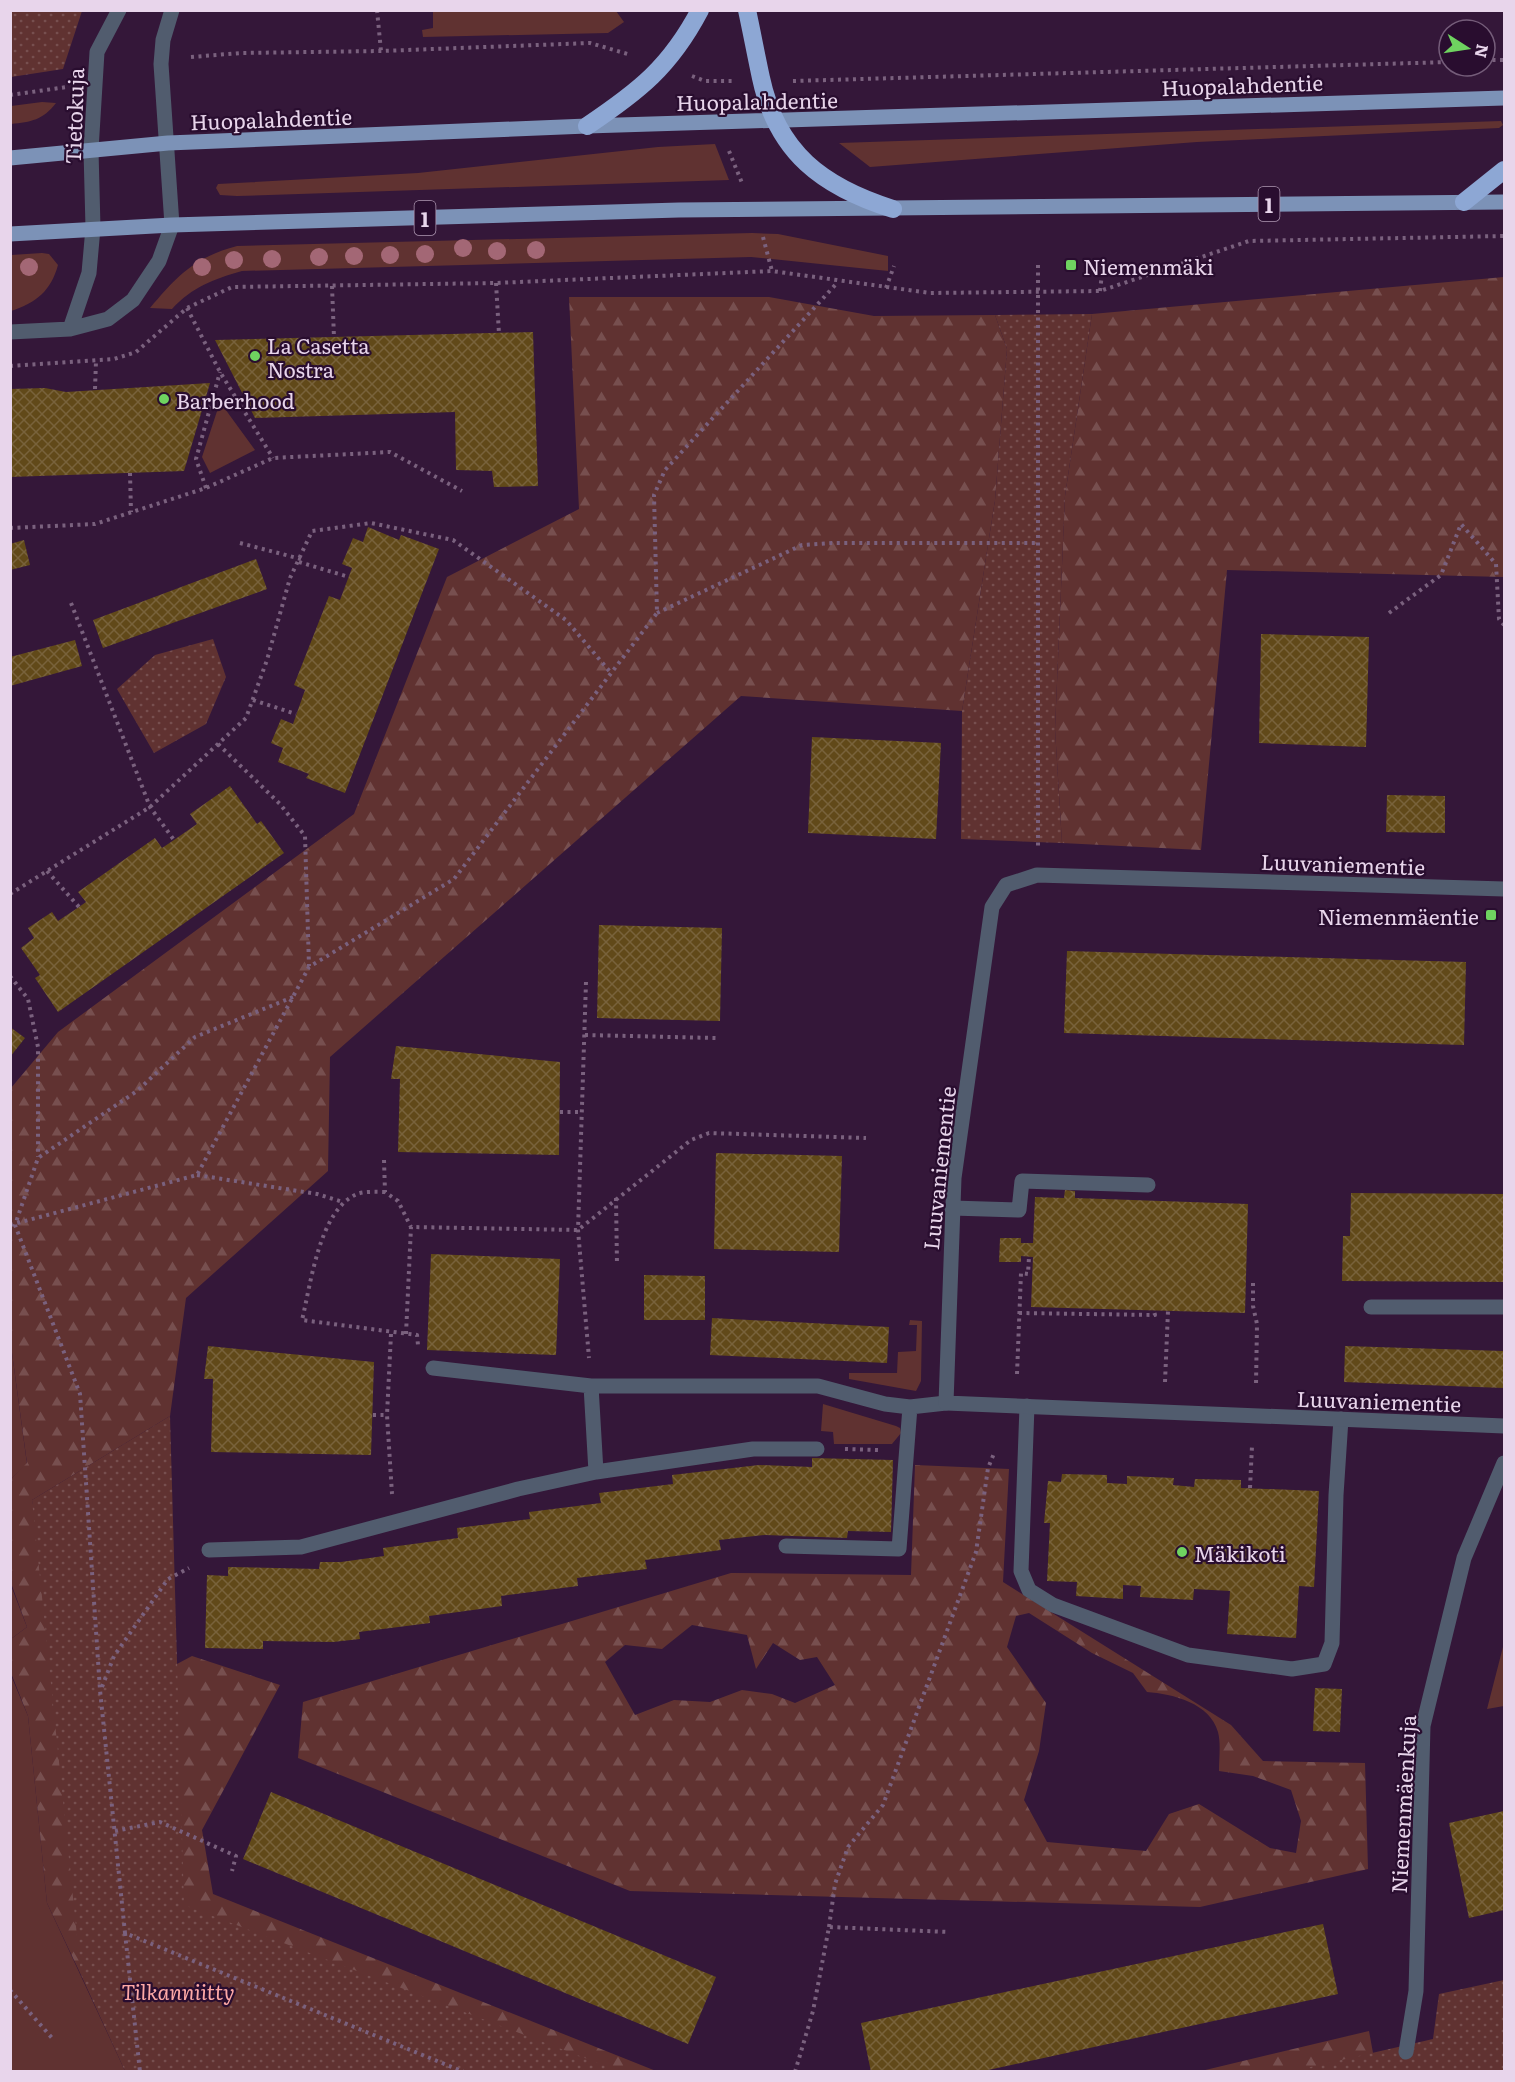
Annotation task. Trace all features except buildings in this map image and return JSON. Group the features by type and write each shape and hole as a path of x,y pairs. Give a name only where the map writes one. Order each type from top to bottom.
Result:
{"highway":[{"path":"587,126 632,95 664,66 700,10"},
{"path":"747,10 761,80 775,121 789,144 829,182 855,197 893,209"},
{"path":"1464,202 1504,170"}],"main road":[{"name":"Huopalahdentie","path":"10,158 168,143 587,126 1504,98"},
{"name":"1","path":"10,234 172,225 753,209 1464,202"},
{"path":"1464,202 1504,202"}],"street":[{"name":"Tietokuja","path":"93,228 91,150 97,52 119,10"},
{"path":"10,332 70,329 108,319 133,300 159,261 172,225 161,64 163,40 172,10"},
{"path":"70,329 89,273 93,228"},
{"name":"Luuvaniementie","path":"1504,889 1037,875 1006,885 992,907 952,1208 946,1403 1504,1426"},
{"path":"952,1208 1019,1210 1022,1181 1148,1185"},
{"path":"1371,1307 1504,1307"},
{"path":"433,1368 591,1386 818,1386 885,1404 910,1407 946,1403"},
{"path":"591,1386 596,1472"},
{"path":"1021,1406 1021,1571 1029,1590 1053,1605 1188,1655 1292,1669 1324,1664 1332,1643 1336,1495 1341,1419"},
{"path":"786,1546 899,1549 910,1407"},
{"path":"209,1550 301,1547 518,1489 596,1472 753,1449 817,1449"},
{"name":"Niemenmäenkuja","path":"1406,2052 1416,1991 1423,1726 1464,1558 1504,1462"}],"path":[{"path":"377,10 381,51"},
{"path":"705,81 716,121 753,209 772,272"},
{"path":"273,458 220,372 188,308 231,287 496,283 772,272 930,293 1100,291 1249,241 1504,236"},
{"path":"1038,265 1038,843"},
{"path":"1100,291 1103,265"},
{"path":"886,288 894,266"},
{"path":"657,613 654,495 665,470 838,282"},
{"path":"496,283 499,334"},
{"path":"332,286 334,338"},
{"path":"95,389 96,361"},
{"path":"206,488 196,459 220,372"},
{"path":"10,528 95,525 206,488 273,458 390,452 462,491"},
{"path":"130,473 131,512"},
{"path":"10,894 150,807 246,718 267,660 290,578 300,561 312,531 371,523 453,540 566,620 611,673"},
{"path":"1389,613 1441,575 1461,524 1496,564 1499,619 1504,625"},
{"path":"240,543 349,578"},
{"path":"309,967 454,879 657,613 802,545 1037,543"},
{"path":"71,603 150,807 174,840"},
{"path":"253,700 296,714"},
{"path":"197,1175 309,967 305,836 280,804 218,744"},
{"path":"47,871 79,907"},
{"path":"10,976 28,999 38,1047 38,1158 13,1225 80,1394 100,1690 140,2072"},
{"path":"586,982 578,1230 591,1386"},
{"path":"38,1158 137,1091 195,1037 293,997"},
{"path":"585,1035 716,1038"},
{"path":"560,1112 581,1112"},
{"path":"411,1227 578,1230 691,1140 709,1133 866,1138"},
{"path":"384,1160 385,1192"},
{"path":"13,1225 197,1175 317,1194 343,1202"},
{"path":"405,1335 411,1227 398,1201 385,1192 359,1193 343,1202 324,1233 302,1320 391,1334 405,1335 417,1335 418,1357 433,1368"},
{"path":"616,1198 617,1265"},
{"path":"1017,1374 1021,1273 1028,1274 1029,1257"},
{"path":"1253,1283 1253,1306 1257,1324 1256,1385"},
{"path":"1019,1313 1155,1315 1154,1311"},
{"path":"1165,1382 1168,1311"},
{"path":"391,1334 387,1415 388,1456 395,1522"},
{"path":"795,2072 813,2011 835,1884 848,1847 883,1805 976,1552 988,1468 1021,1406"},
{"path":"373,1415 387,1415"},
{"path":"1250,1488 1252,1446"},
{"path":"848,1449 856,1449"},
{"path":"100,1690 114,1656 168,1579 186,1571 209,1550"},
{"path":"116,1831 160,1822 236,1856 232,1871"},
{"path":"829,1927 949,1932"},
{"path":"124,1933 464,2072"},
{"path":"10,1990 52,2038"}],"green space":[{"path":"11,10 82,11 63,69 11,77"},
{"path":"433,10 616,11 624,22 608,33 423,37 422,30 433,28"},
{"path":"42,102 56,103 36,119 11,124 11,106"},
{"path":"1501,121 1503,125 1499,128 1197,142 870,167 839,143"},
{"path":"715,144 729,180 237,196 220,195 216,188 218,184 418,173 658,147"},
{"path":"778,234 888,256 888,271 751,257 242,271 204,285 187,295 172,309 150,308 188,269 209,256 237,246"},
{"path":"49,254 58,265 51,282 35,300 11,311 11,255"},
{"path":"1504,277 1504,577 1227,570 1201,850 1062,843 1055,729 1065,496 1092,314"},
{"path":"569,297 769,297 874,316 995,315 1007,349 995,500 962,711 741,696 330,1057 328,1171 186,1298 170,1416 32,1500 101,1838 81,1975 47,1903 28,1716 11,1673 11,1639 27,1627 11,1583 11,1479 27,1463 10,1338 11,1088 58,1032 354,814 447,577 579,509"},
{"path":"1092,314 1065,496 1055,729 1062,843 961,839 962,711 995,500 1007,349 995,315"},
{"path":"220,402 255,450 210,473 202,457"},
{"path":"213,639 226,677 206,724 154,753 117,689 155,655"},
{"path":"910,1320 922,1321 921,1381 916,1391 849,1379 849,1373 897,1373 898,1352 916,1351 917,1325 909,1325"},
{"path":"10,1338 27,1464 11,1479 10,1479"},
{"path":"823,1404 896,1426 900,1428 901,1433 892,1444 834,1444 833,1432 821,1431"},
{"name":"Tilkanniitty","path":"170,1416 184,1905 619,2071 125,2071 81,1975 32,1500"},
{"path":"915,1465 1009,1469 1003,1582 1231,1725 1263,1761 1365,1763 1368,1869 1200,1907 630,1891 298,1758 303,1702 731,1573 911,1575","holes":["1029,1613 1092,1653 1133,1673 1147,1692 1179,1698 1199,1707 1207,1714 1214,1722 1219,1736 1219,1771 1253,1776 1291,1790 1301,1821 1296,1853 1270,1848 1199,1804 1169,1814 1146,1851 1047,1842 1024,1800 1039,1751 1046,1703 1007,1647 1016,1616","692,1625 747,1635 756,1669 773,1643 800,1660 817,1657 835,1685 795,1703 772,1694 742,1690 710,1702 674,1700 635,1715 605,1662 625,1645 662,1649"]},
{"path":"10,1583 27,1627 11,1639 10,1639"},
{"path":"1504,1643 1504,1706 1487,1709"},
{"path":"192,1656 280,1685 202,1830 213,1894 656,2071 241,2071 176,2014 117,1696"},
{"path":"10,1673 28,1716 47,1903 125,2071 11,2071"},
{"path":"1504,1980 1504,2071 1289,2072 1433,2039 1439,1994"},
{"path":"1369,2031 1373,2053 1371,2071 1197,2072"}],"place":[{"name":"Niemenmäki","path":"1071,265"},
{"name":"La Casetta Nostra","path":"255,356"},
{"name":"Barberhood","path":"164,399"},
{"name":"Niemenmäentie","path":"1491,915"},
{"name":"Mäkikoti","path":"1182,1552"}]}
